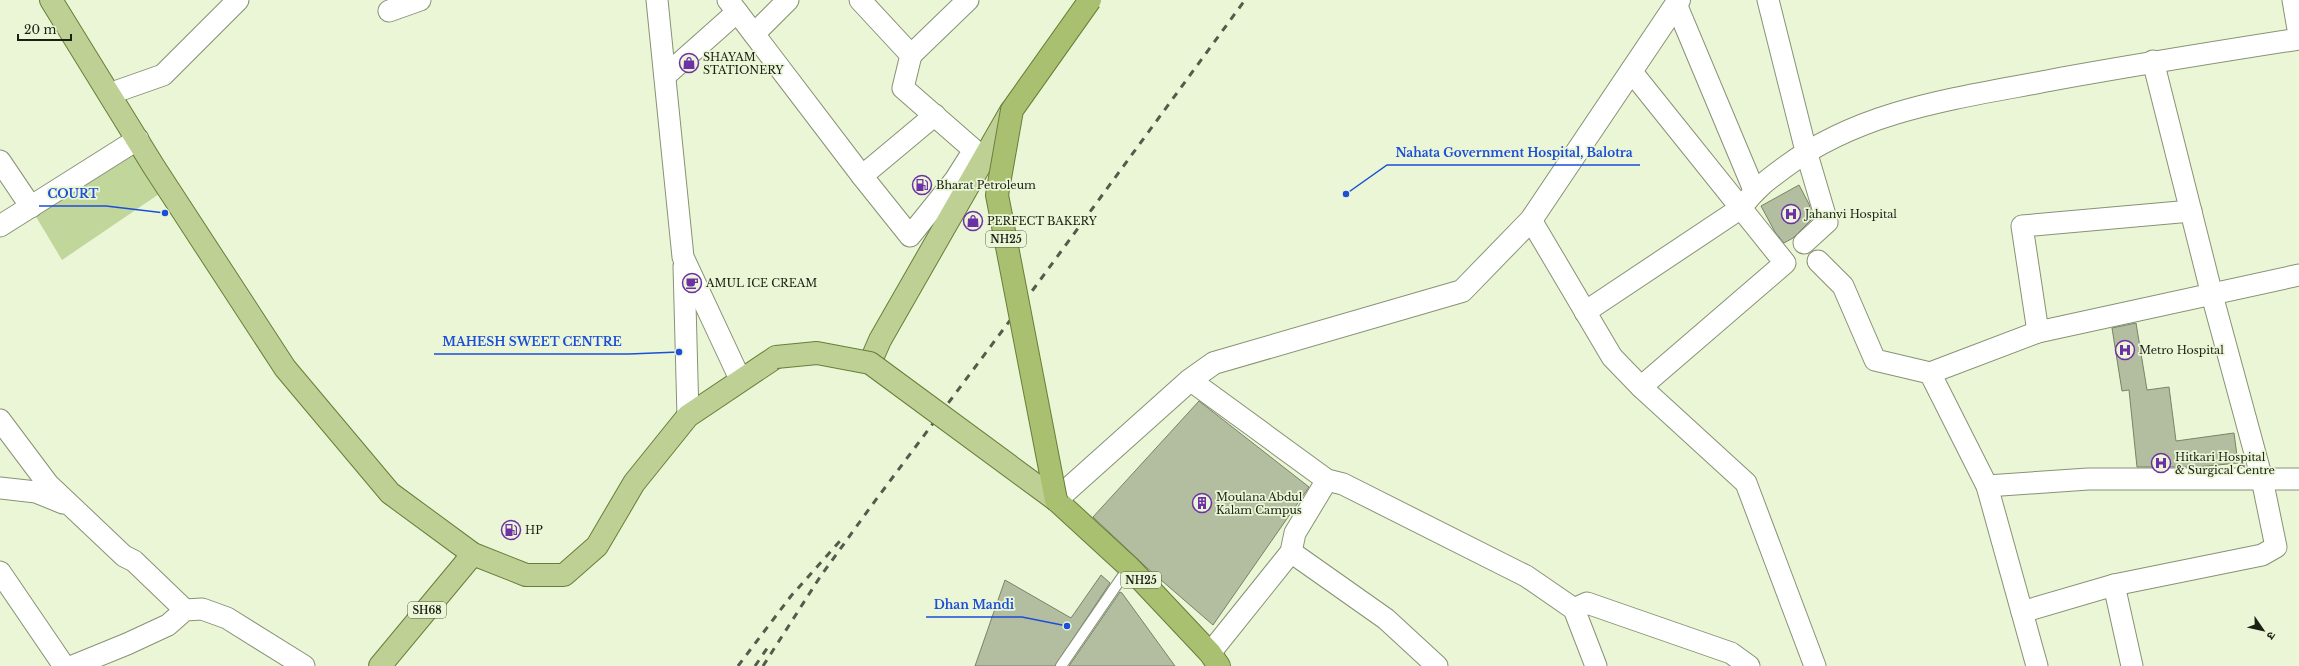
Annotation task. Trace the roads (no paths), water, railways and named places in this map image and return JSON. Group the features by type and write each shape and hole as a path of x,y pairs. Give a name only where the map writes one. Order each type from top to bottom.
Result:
{"highway":[{"name":"NH25","path":"1090,0 1012,110 997,195 1056,500 1129,567 1215,659"}],"main road":[{"path":"51,0 154,167 286,368 390,493 473,554 526,575 564,574 597,546 634,482 688,416 740,379 776,357 817,353 870,363 1056,500"},
{"path":"870,363 880,340 1012,110"},
{"name":"SH68","path":"380,666 473,554"}],"street":[{"path":"109,94 163,75 238,0"},
{"path":"389,11 420,0"},
{"path":"657,0 683,257 688,416"},
{"path":"754,34 788,0"},
{"path":"665,76 733,6 862,176 910,236 956,180 974,150 903,88 911,55 968,0"},
{"path":"1768,0 1806,151 1827,222 1804,243 1793,245 1784,250 1782,253 1785,263"},
{"path":"2293,0 2299,35"},
{"path":"1677,2 1754,190"},
{"path":"1056,500 1190,380 1214,363 1462,291 1531,220 1677,2"},
{"path":"871,3 911,55"},
{"path":"1585,312 1741,208 1754,190 1806,151 1874,119 1931,103 2153,61 2299,39"},
{"path":"2022,612 2114,586 2262,555 2276,547 2262,479 2212,295 2153,61"},
{"path":"1630,71 1785,263 1794,270 1812,271 1818,261 1817,252 1804,243"},
{"path":"862,176 935,116"},
{"path":"0,226 138,139"},
{"path":"0,161 31,207"},
{"path":"2038,332 2022,226 2191,211"},
{"path":"1531,220 1612,357 1641,387 1746,483 1815,666"},
{"path":"683,257 740,379"},
{"path":"1818,261 1843,286 1875,360 1930,372 2038,332 2299,276"},
{"path":"1641,387 1785,263"},
{"path":"1930,372 1987,486 2037,666"},
{"path":"1190,380 1328,480 1343,484 1526,576 1574,609 1596,666"},
{"path":"0,420 48,484 185,610"},
{"path":"1987,486 2088,479 2299,479"},
{"path":"1215,659 1291,552 1295,533 1328,480"},
{"path":"0,488 36,492 73,508"},
{"path":"1291,552 1386,619 1437,666"},
{"path":"0,572 64,666"},
{"path":"2114,586 2132,666"},
{"path":"1574,609 1587,603 1731,653 1749,666"},
{"path":"74,666 127,644 168,624 185,610 202,609 227,618 304,666"}],"lane":[{"path":"1061,666 1129,567"}],"railway":[{"path":"763,666 820,577 872,505 1035,287 1245,0"},
{"path":"738,666 791,596 840,541"},
{"path":"755,666 768,647"}],"place":[{"name":"SHAYAM STATIONERY","path":"689,63"},
{"name":"Bharat Petroleum","path":"922,185"},
{"name":"Nahata Government Hospital, Balotra","path":"1346,194"},
{"name":"COURT","path":"165,213"},
{"name":"Jahanvi Hospital","path":"1791,214"},
{"name":"PERFECT BAKERY","path":"973,221"},
{"name":"AMUL ICE CREAM","path":"692,283"},
{"name":"Metro Hospital","path":"2125,350"},
{"name":"MAHESH SWEET CENTRE","path":"679,352"},
{"name":"Hitkari Hospital & Surgical Centre","path":"2161,463"},
{"name":"Moulana Abdul Kalam Campus","path":"1202,503"},
{"name":"HP","path":"511,530"},
{"name":"Dhan Mandi","path":"1067,626"}]}
